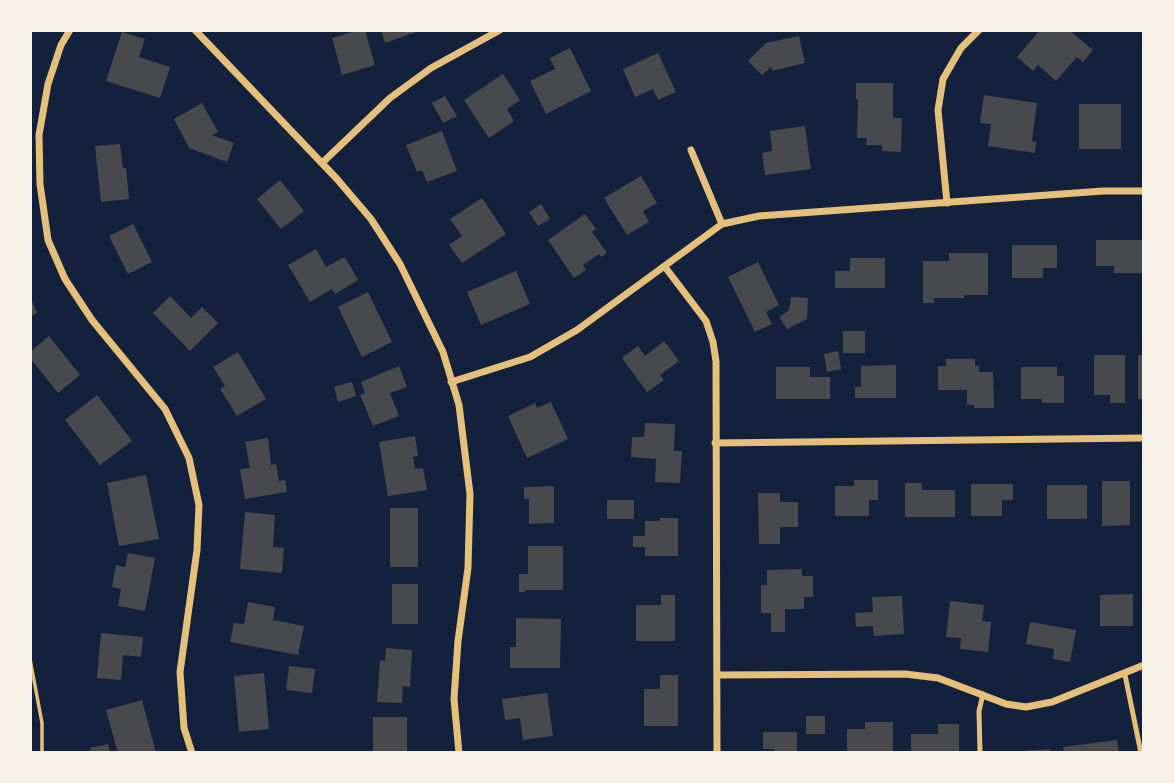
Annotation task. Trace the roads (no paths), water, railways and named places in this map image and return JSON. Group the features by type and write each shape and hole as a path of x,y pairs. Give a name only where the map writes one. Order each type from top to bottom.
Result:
{"street":[{"path":"70,30 61,45 48,85 39,135 40,184 48,240 65,279 92,320 164,409 189,458 199,505 197,550 180,672 184,728 192,753"},
{"path":"195,30 322,163 371,219 400,264 438,341 458,405 470,494 468,568 458,641 454,699 459,753"},
{"path":"322,163 390,98 431,68 500,30"},
{"path":"947,203 938,110 943,79 961,48 979,30"},
{"path":"691,150 722,224"},
{"path":"452,382 530,357 577,330 722,224 759,216 1103,191 1144,191"},
{"path":"665,267 706,321 716,361 717,753"},
{"path":"715,443 1144,438"},
{"path":"717,675 905,674 938,678 1006,704 1026,707 1052,702 1125,675 1144,665"}],"lane":[{"path":"1125,675 1141,753"},
{"path":"980,753 979,711 983,694"}]}
